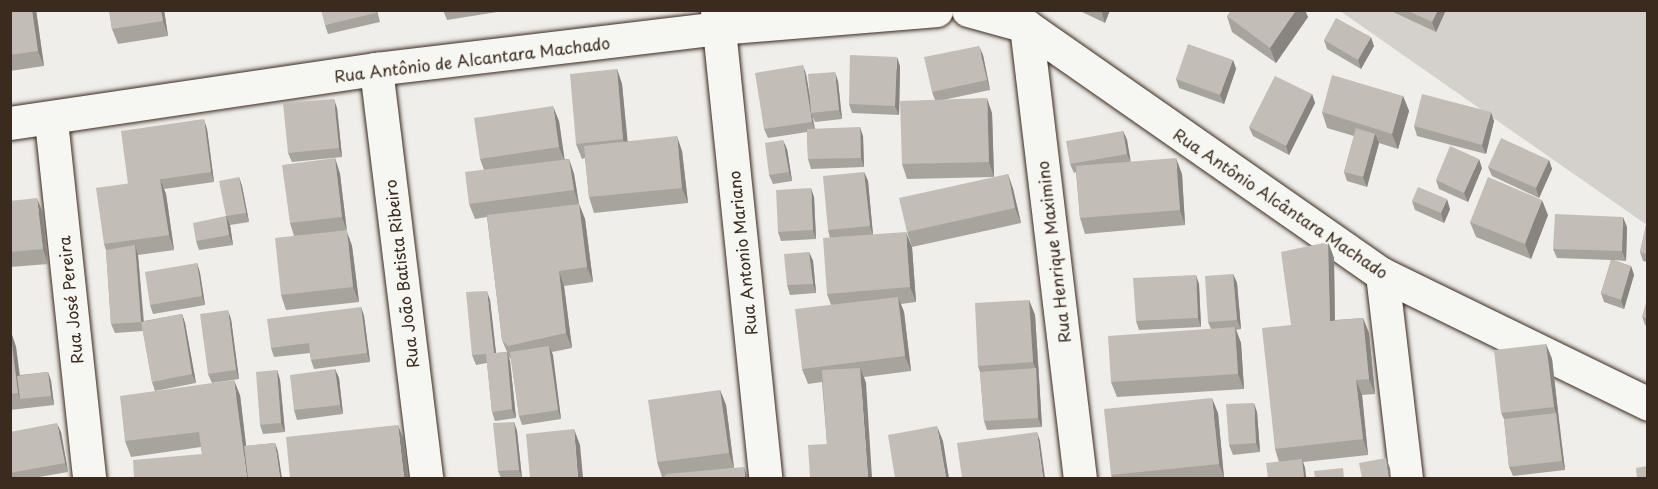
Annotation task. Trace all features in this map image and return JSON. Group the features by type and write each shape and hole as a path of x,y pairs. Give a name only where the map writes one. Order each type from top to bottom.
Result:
{"street":[{"name":"Rua Antônio de Alcantara Machado","path":"10,123 51,121 376,69 718,20 936,10"},
{"path":"968,10 1026,26"},
{"name":"Rua Antonio Mariano","path":"718,20 765,478"},
{"name":"Rua Antônio Alcântara Machado","path":"1026,26 1382,274 1647,404"},
{"name":"Rua Henrique Maximino","path":"1026,26 1080,478"},
{"name":"Rua João Batista Ribeiro","path":"376,69 426,478"},
{"name":"Rua José Pereira","path":"51,121 89,478"},
{"path":"1382,274 1406,478"}],"shaded area":[{"path":"1340,11 1647,11 1647,225"}],"building":[{"path":"10,10 32,10 38,51 10,55"},
{"path":"109,10 161,10 163,21 112,29"},
{"path":"321,10 376,10 376,13 325,25"},
{"path":"1231,10 1296,10 1270,48 1227,16"},
{"path":"1406,10 1438,10 1432,22"},
{"path":"1336,18 1371,37 1358,60 1324,40"},
{"path":"1188,44 1233,60 1220,95 1176,79"},
{"path":"979,46 987,80 932,92 924,57"},
{"path":"850,55 897,57 895,106 849,104"},
{"path":"803,65 812,122 764,129 755,73"},
{"path":"617,69 623,139 576,144 570,74"},
{"path":"835,72 839,110 811,113 808,74"},
{"path":"1332,75 1403,96 1392,134 1322,112"},
{"path":"1275,76 1312,94 1286,146 1249,127"},
{"path":"1422,94 1491,112 1482,145 1414,126"},
{"path":"987,98 989,162 902,164 900,101"},
{"path":"334,99 339,148 288,153 283,103"},
{"path":"553,106 559,147 480,159 474,118"},
{"path":"204,119 211,172 128,184 121,131"},
{"path":"860,127 861,158 808,159 807,129"},
{"path":"1356,128 1375,134 1363,177 1344,172"},
{"path":"1123,131 1127,154 1070,164 1066,141"},
{"path":"677,136 682,188 589,197 584,146"},
{"path":"1501,138 1549,160 1536,188 1488,167"},
{"path":"783,140 789,172 769,175 765,143"},
{"path":"1450,146 1479,159 1464,193 1436,180"},
{"path":"335,158 342,217 290,223 282,165"},
{"path":"1176,158 1180,210 1080,218 1076,166"},
{"path":"569,159 574,190 469,204 465,172"},
{"path":"864,172 870,226 828,230 823,176"},
{"path":"1008,174 1015,208 907,232 899,198"},
{"path":"239,177 246,213 226,216 219,181"},
{"path":"1488,177 1542,200 1525,244 1470,222"},
{"path":"160,179 169,235 104,244 96,188"},
{"path":"1418,187 1447,199 1441,213 1412,201"},
{"path":"811,188 813,230 778,232 776,190"},
{"path":"37,198 43,249 10,252 10,201"},
{"path":"579,204 587,267 559,271 566,333 508,346 502,340 487,215"},
{"path":"1555,214 1623,217 1622,251 1553,249"},
{"path":"226,216 229,235 196,241 193,223"},
{"path":"1647,221 1647,254 1640,252"},
{"path":"347,230 353,287 281,295 275,238"},
{"path":"906,232 910,287 827,294 823,238"},
{"path":"1328,242 1330,321 1363,318 1369,379 1356,380 1363,439 1275,449 1262,328 1291,325 1281,252"},
{"path":"135,245 141,322 111,324 106,250"},
{"path":"809,252 813,284 787,285 784,254"},
{"path":"1611,260 1631,266 1621,300 1601,293"},
{"path":"197,263 202,296 150,305 145,272"},
{"path":"1233,274 1237,320 1208,322 1205,276"},
{"path":"1196,275 1198,318 1136,321 1133,278"},
{"path":"487,291 494,353 507,352 512,409 492,412 486,354 472,355 466,292"},
{"path":"898,297 905,356 802,369 795,309"},
{"path":"1029,300 1033,362 978,366 975,303"},
{"path":"1647,300 1647,318 1642,316"},
{"path":"361,307 367,353 311,360 309,343 271,348 267,319"},
{"path":"228,310 236,370 208,374 200,314"},
{"path":"182,314 192,374 152,382 141,322"},
{"path":"1235,327 1238,374 1111,382 1108,336"},
{"path":"10,332 18,393 10,394"},
{"path":"1546,344 1554,407 1501,413 1494,350"},
{"path":"549,346 558,410 519,416 510,352"},
{"path":"860,368 868,478 810,478 808,445 827,444 822,370"},
{"path":"1036,368 1038,418 984,421 980,372"},
{"path":"335,369 340,405 294,410 290,375"},
{"path":"277,370 281,423 260,425 256,372"},
{"path":"48,372 51,396 20,399 17,376"},
{"path":"234,380 247,478 134,478 133,460 202,454 199,432 125,441 120,396"},
{"path":"720,390 729,453 657,462 648,400"},
{"path":"1212,398 1219,464 1111,475 1104,409"},
{"path":"1254,403 1256,443 1229,445 1226,404"},
{"path":"1556,413 1562,461 1509,467 1504,419"},
{"path":"514,422 519,470 498,471 493,423"},
{"path":"57,423 65,463 10,473 10,432"},
{"path":"398,425 404,478 290,478 286,437"},
{"path":"937,426 946,478 895,478 888,435"},
{"path":"574,429 578,478 530,478 526,434"},
{"path":"1037,432 1043,478 962,478 957,443"},
{"path":"275,443 280,478 248,478 244,446"},
{"path":"1386,458 1389,478 1362,478 1359,463"},
{"path":"1302,459 1304,478 1268,478 1266,463"},
{"path":"1647,466 1647,478 1637,478 1636,468"},
{"path":"744,467 745,478 666,478 666,474"},
{"path":"1343,468 1344,478 1315,478 1314,471"}]}
